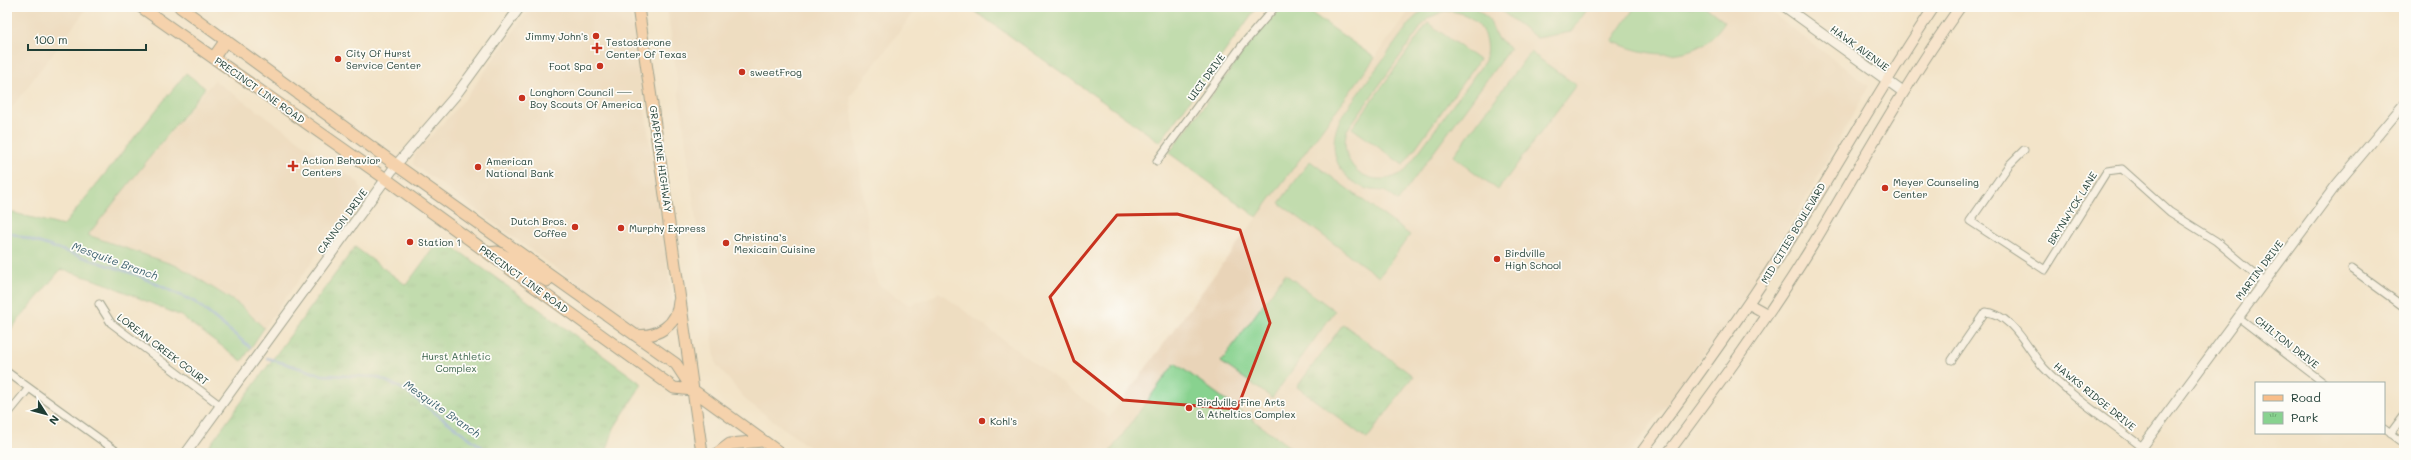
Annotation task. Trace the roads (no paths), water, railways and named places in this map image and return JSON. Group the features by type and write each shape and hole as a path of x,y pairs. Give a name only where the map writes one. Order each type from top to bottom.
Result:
{"main road":[{"name":"PRECINCT LINE ROAD","path":"142,7 386,179 674,388 693,390"},
{"name":"PRECINCT LINE ROAD","path":"180,7 396,165 676,364 693,390 780,453"},
{"name":"GRAPEVINE HIGHWAY","path":"638,7 702,453"},
{"name":"MID CITIES BOULEVARD","path":"1642,453 1749,304 1934,7"},
{"name":"MID CITIES BOULEVARD","path":"1668,453 1767,314 1811,247 1903,92 1960,7"},
{"path":"214,57 226,40"},
{"path":"488,253 497,252 522,265 530,260"},
{"path":"518,275 532,272 562,288 575,292"},
{"path":"635,335 658,334 673,322 679,307 679,291"},
{"path":"1749,304 1767,314"},
{"path":"718,453 730,444 763,441"}],"street":[{"name":"CANNON DRIVE","path":"186,453 396,165 456,95 520,7"},
{"name":"UICI DRIVE","path":"1157,161 1243,44 1275,7"},
{"name":"HAWK AVENUE","path":"1785,7 1886,82 1903,92"},
{"name":"MARTIN DRIVE","path":"2140,450 2337,184 2404,104"},
{"name":"BRYNWYCK LANE","path":"2024,150 2009,165 1970,221 2045,270 2107,171 2122,169 2170,212 2216,241 2264,281"},
{"path":"2352,269 2404,307"},
{"name":"LOREAN CREEK COURT","path":"99,304 111,323 221,406"},
{"name":"HAWKS RIDGE DRIVE","path":"1952,360 1985,312 1994,312 2019,334 2044,368 2140,450"},
{"name":"CHILTON DRIVE","path":"2238,317 2323,382"},
{"path":"7,372 119,453"},
{"path":"7,415 29,388"},
{"path":"2404,415 2387,432 2404,444"}],"waterway":[{"name":"Mesquite Branch","path":"7,232 137,275 195,302 250,347"},
{"name":"Mesquite Branch","path":"267,358 322,375 377,377 401,388 490,453"}],"place":[{"name":"Jimmy John's","path":"596,36"},
{"name":"Testosterone Center Of Texas","path":"597,48"},
{"name":"City Of Hurst Service Center","path":"338,59"},
{"name":"Foot Spa","path":"600,66"},
{"name":"sweetFrog","path":"742,72"},
{"name":"Longhorn Council — Boy Scouts Of America","path":"522,98"},
{"name":"Action Behavior Centers","path":"293,166"},
{"name":"American National Bank","path":"478,167"},
{"name":"Meyer Counseling Center","path":"1885,188"},
{"name":"Dutch Bros. Coffee","path":"575,227"},
{"name":"Murphy Express","path":"621,228"},
{"name":"Station 1","path":"410,242"},
{"name":"Christina’s Mexicain Cuisine","path":"726,243"},
{"name":"Birdville High School","path":"1497,259"},
{"name":"Birdville Fine Arts & Atheltics Complex","path":"1189,408"},
{"name":"Kohl's","path":"982,421"}],"park label":[{"name":"Hurst Athletic Complex","path":"456,362"}]}
